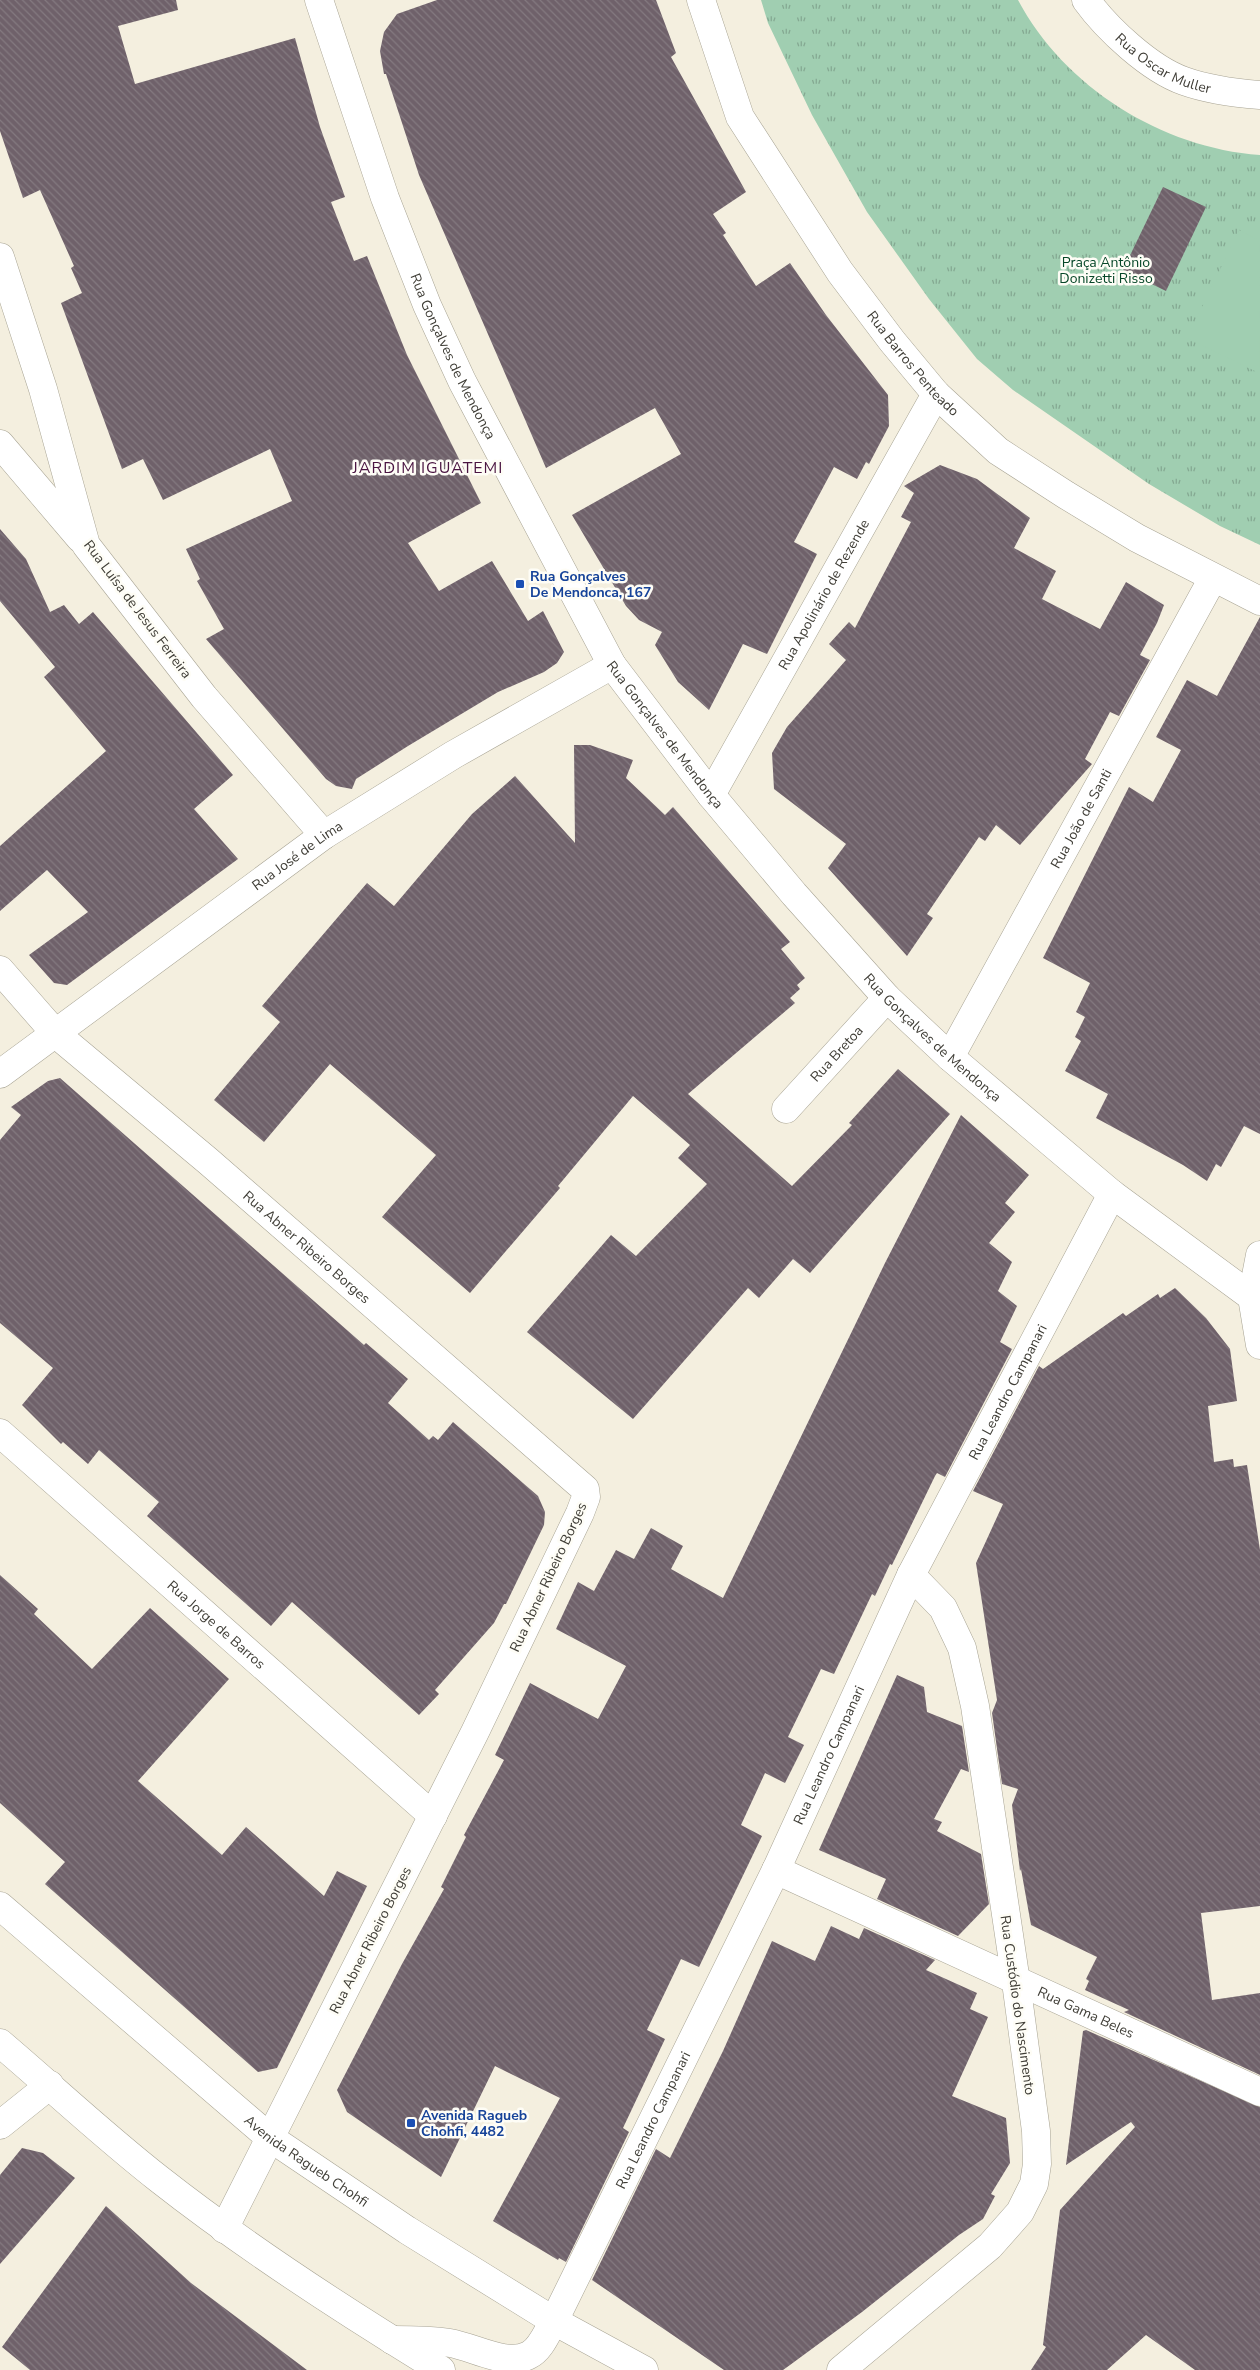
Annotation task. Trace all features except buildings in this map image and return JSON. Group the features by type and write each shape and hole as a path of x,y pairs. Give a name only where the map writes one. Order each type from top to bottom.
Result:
{"street":[{"name":"Rua Gonçalves de Mendonça","path":"319,0 385,198 427,305 462,381 612,665 711,795 794,894 887,998 950,1057 1112,1194 1252,1296"},
{"name":"Rua Barros Penteado","path":"701,0 740,117 840,272 892,341 936,394 998,451 1121,528 1260,601"},
{"name":"Rua Oscar Muller","path":"1086,0 1097,15 1141,56 1182,80 1225,92 1260,95"},
{"name":"Rua Luísa de Jesus Ferreira","path":"0,257 43,389 86,545 204,697 324,835"},
{"name":"Rua Apolinário de Rezende","path":"711,795 936,394"},
{"path":"0,444 86,545"},
{"name":"Rua João de Santi","path":"950,1057 1213,578"},
{"name":"Rua José de Lima","path":"0,1074 324,835 453,755 612,665"},
{"name":"Rua Abner Ribeiro Borges","path":"0,970 56,1034 216,1168 585,1489 586,1497 580,1513 433,1816 224,2229"},
{"name":"Rua Bretoa","path":"786,1109 887,998"},
{"name":"Rua Leandro Campanari","path":"392,2340 428,2340 452,2343 503,2358 518,2359 530,2355 540,2345 554,2321 776,1870 911,1575 1112,1194"},
{"path":"1260,1255 1252,1296 1260,1345"},
{"name":"Rua Jorge de Barros","path":"0,1433 433,1816"},
{"name":"Rua Custódio do Nascimento","path":"841,2370 990,2246 1020,2212 1034,2184 1037,2164 1036,2130 1016,1982 975,1706 962,1648 943,1608 911,1575"},
{"name":"Rua Gama Beles","path":"776,1870 1016,1982 1260,2092"},
{"name":"Avenida Ragueb Chohfi","path":"0,1906 269,2138 407,2230 554,2321 644,2370"},
{"path":"0,2043 156,2177 224,2229 392,2340 441,2370"},
{"path":"0,2125 50,2085"}],"green space":[{"name":"Praça Antônio Donizetti Risso","path":"761,0 1018,0 1038,31 1061,60 1089,85 1120,108 1152,126 1187,140 1223,150 1260,155 1260,545 1220,526 1149,484 1013,390 977,359 929,299 867,212 812,115 768,23"},
{"path":"1239,230 1260,241 1259,373 1187,338"}],"place":[{"name":"Rua Gonçalves De Mendonca, 167","path":"520,584"},
{"name":"Avenida Ragueb Chohfi, 4482","path":"411,2123"}],"district":[{"name":"JARDIM IGUATEMI","path":"428,467"}]}
